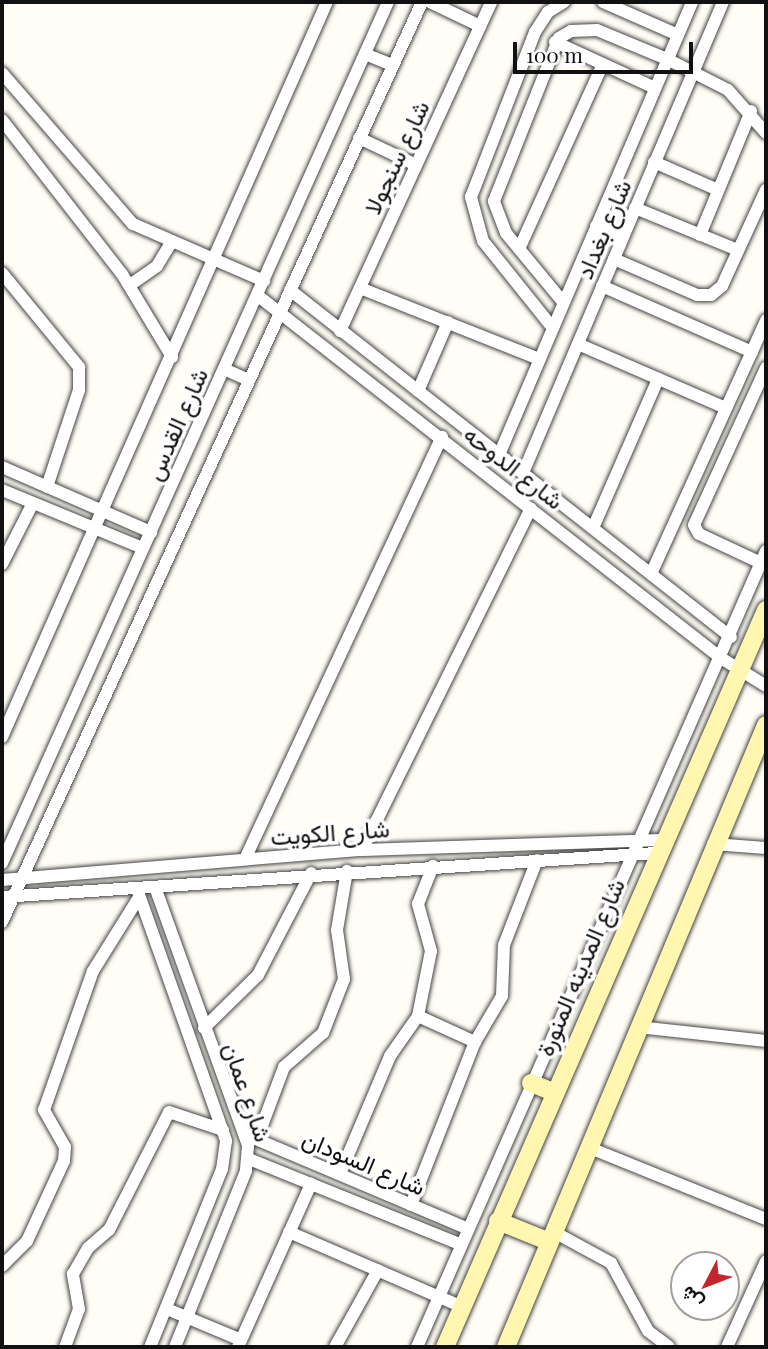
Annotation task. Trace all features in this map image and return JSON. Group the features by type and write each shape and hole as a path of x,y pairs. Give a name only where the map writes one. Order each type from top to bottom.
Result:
{"main road":[{"name":"شارع المدينه المنورة","path":"444,1347 659,847 766,610"},
{"path":"506,1347 713,844 766,725"},
{"path":"531,1083 553,1092"},
{"path":"498,1221 552,1237"}],"street":[{"name":"شارع القدس","path":"2,737 216,261 327,2"},
{"name":"شارع القدس","path":"2,863 388,2"},
{"path":"2,922 7,897 20,879 422,2"},
{"path":"430,2 480,26"},
{"path":"552,327 483,241 471,197 535,32 548,12 564,2"},
{"path":"603,2 677,35"},
{"name":"شارع بغداد","path":"480,467 495,452 540,359 692,2"},
{"name":"شارع بغداد","path":"523,474 723,2"},
{"name":"شارع سنجولا","path":"340,331 480,26 487,3"},
{"path":"562,302 501,225 494,201 555,43 571,31 597,30 667,59 728,90 751,111 766,133"},
{"path":"555,43 655,88"},
{"path":"365,54 392,65"},
{"path":"519,249 603,64"},
{"path":"2,73 116,211 171,243 264,281"},
{"path":"700,234 751,111"},
{"path":"2,120 130,285 172,356"},
{"path":"359,138 416,165"},
{"path":"654,162 718,190"},
{"path":"614,258 704,296 722,286 766,190"},
{"path":"471,197 494,201"},
{"path":"635,208 738,250"},
{"path":"596,226 622,238"},
{"path":"130,285 157,266 171,243"},
{"path":"2,273 79,367 79,390 47,487"},
{"path":"602,286 752,352"},
{"path":"360,288 540,359"},
{"name":"شارع الدوحه","path":"290,290 731,637"},
{"name":"شارع الدوحه","path":"257,295 281,310 721,658 766,686"},
{"path":"651,574 766,320"},
{"path":"418,391 448,322"},
{"path":"578,344 726,408"},
{"path":"416,1347 636,841 731,637 764,557 699,534 694,525 763,384 766,368"},
{"path":"224,369 249,380"},
{"path":"593,528 658,379"},
{"path":"244,859 442,437"},
{"path":"2,467 151,531"},
{"path":"2,490 143,548"},
{"path":"2,564 33,503"},
{"path":"362,849 531,508"},
{"name":"شارع الكويت","path":"2,880 362,849 636,841 659,847"},
{"path":"713,844 766,848"},
{"name":"شارع الكويت","path":"7,897 138,893 155,887 305,874 630,855 659,847"},
{"path":"204,1028 258,975 305,874 296,854"},
{"path":"411,1205 475,1042 502,996 503,945 537,860"},
{"path":"340,1174 390,1056 418,1016 431,951 418,904 433,866"},
{"path":"251,1137 284,1067 323,1033 344,979 337,930 347,871"},
{"name":"شارع عمان","path":"155,887 204,1028 234,1106 251,1137 249,1159 175,1347"},
{"path":"2,1266 27,1241 64,1161 65,1147 44,1110 93,971 138,893"},
{"name":"شارع عمان","path":"138,893 223,1130 222,1169 150,1347"},
{"path":"418,1016 475,1042"},
{"path":"638,1027 766,1041"},
{"path":"218,1114 234,1106"},
{"path":"65,1347 79,1309 73,1274 88,1248 109,1230 169,1112 223,1130"},
{"name":"شارع السودان","path":"251,1137 466,1228"},
{"path":"590,1148 766,1219"},
{"name":"شارع السودان","path":"249,1159 459,1244"},
{"path":"167,1309 239,1344 311,1184"},
{"path":"289,1232 462,1307"},
{"path":"552,1237 611,1264 648,1331 669,1347"},
{"path":"727,1347 766,1261"},
{"path":"335,1347 378,1270"}]}
